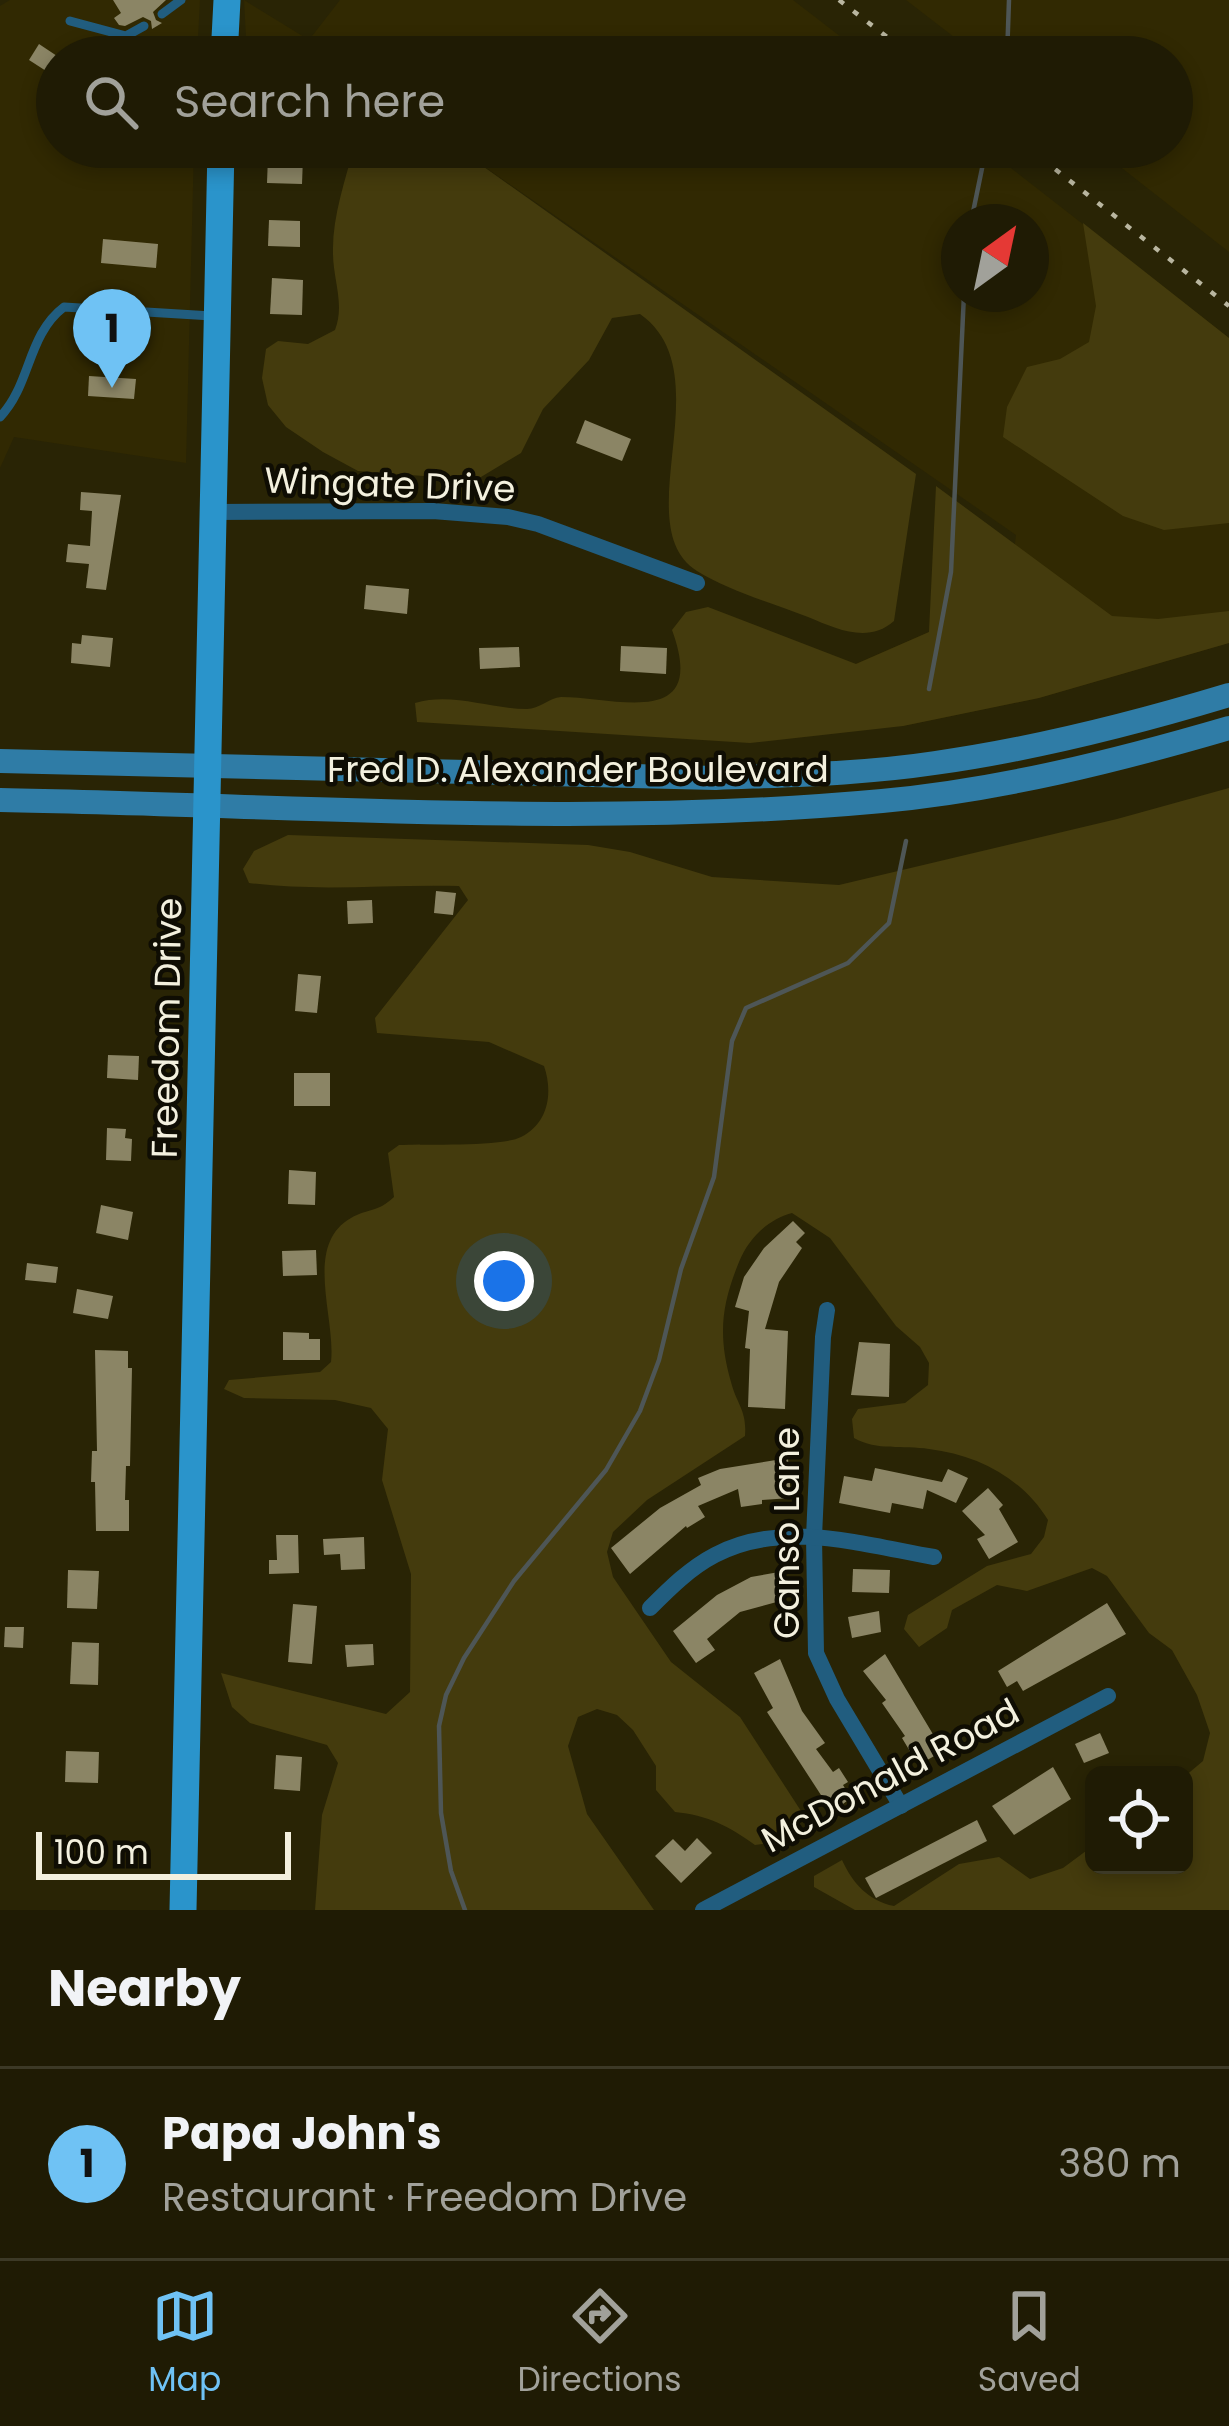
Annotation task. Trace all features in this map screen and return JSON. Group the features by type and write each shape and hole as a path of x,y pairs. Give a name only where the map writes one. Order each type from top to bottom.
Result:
{"main road":[{"path":"225,36 227,0"},
{"name":"Freedom Drive","path":"183,1910 221,168"},
{"name":"Fred D. Alexander Boulevard","path":"0,761 716,778 878,770 1019,749 1229,695"},
{"name":"Fred D. Alexander Boulevard","path":"0,800 573,813 831,805 1023,780 1229,728"}],"street":[{"name":"Wingate Drive","path":"214,512 433,511 508,517 697,584"},
{"name":"Ganso Lane","path":"827,1310 814,1537 816,1653 902,1806"},
{"path":"650,1607 683,1575 740,1545 814,1537 934,1557"},
{"name":"McDonald Road","path":"703,1910 1108,1696"}],"lane":[{"path":"162,14 181,0"},
{"path":"70,21 126,36 144,26"},
{"path":"0,417 12,405 44,322 64,307 218,316"}],"shaded area":[{"path":"10,0 200,0 198,36 36,36 36,168 193,168 186,463 14,437 0,468 0,6"},
{"path":"244,0 302,36 246,36"},
{"path":"340,0 793,0 840,36 312,36"},
{"path":"906,0 1229,0 1229,252 1122,168 1193,168 1193,36 953,36"},
{"path":"348,168 486,168 916,474 894,621 874,632 841,630 709,578 677,549 669,485 676,409 674,373 664,340 640,314 612,318 589,360 543,409 521,453 476,480 358,471 286,427 268,405 262,378 266,349 278,341 308,344 335,330 339,311 333,240"},
{"path":"486,168 1011,168 1229,338 1229,643 1039,698 903,726 751,709 1008,598 1016,535"},
{"path":"1083,223 1229,338 1229,523 1164,530 1123,516 1003,437 1007,407 1027,367 1060,359 1089,342 1096,306"},
{"path":"936,486 1112,616 1158,619 1229,611 1229,643 1039,698 903,726 750,743 417,722 415,703 429,700 527,709 561,697 630,702 667,696 678,683 680,662 672,630 686,612 708,607 856,664 929,632"},
{"path":"1229,788 1229,1910 855,1910 814,1887 814,1876 842,1860 862,1889 894,1906 959,1864 999,1857 1030,1879 1063,1868 1085,1852 1085,1874 1193,1874 1193,1769 1203,1761 1210,1733 1197,1695 1172,1650 1149,1633 1107,1576 1092,1568 1027,1591 997,1585 952,1610 947,1628 919,1647 904,1629 908,1615 987,1566 1031,1554 1044,1537 1048,1520 1025,1492 981,1463 947,1452 881,1446 854,1438 852,1419 858,1409 905,1403 928,1385 929,1363 830,1238 792,1213 767,1225 748,1245 725,1307 724,1350 745,1436 647,1500 613,1532 607,1552 613,1577 671,1662 740,1717 801,1811 801,1825 775,1842 755,1845 717,1822 675,1812 656,1790 656,1766 633,1730 617,1715 597,1709 578,1717 568,1746 587,1814 654,1910 315,1910 322,1815 338,1763 327,1745 250,1723 232,1707 221,1673 386,1714 410,1692 411,1574 382,1480 388,1429 371,1408 335,1400 244,1398 224,1389 229,1380 320,1372 331,1362 325,1284 328,1246 351,1218 394,1197 388,1153 399,1145 481,1144 521,1137 543,1115 548,1086 544,1066 489,1042 377,1033 375,1018 468,900 459,886 249,883 243,869 254,851 288,835 588,845 630,852 712,877 839,885"}],"building":[{"path":"113,0 166,0 153,12 162,23 152,29 151,21 143,17 119,25 114,18 121,13"},
{"path":"268,168 303,168 302,184 267,183"},
{"path":"269,220 300,221 300,247 268,246"},
{"path":"103,239 158,244 156,268 101,263"},
{"path":"272,278 303,280 302,315 270,314"},
{"path":"89,376 136,379 134,399 88,396"},
{"path":"585,420 631,439 622,461 576,443"},
{"path":"81,492 121,495 106,590 86,588 89,564 66,562 68,544 90,546 92,511 80,510"},
{"path":"366,585 409,589 407,614 364,609"},
{"path":"82,635 113,638 110,667 71,663 72,643 81,644"},
{"path":"621,646 667,648 666,674 620,671"},
{"path":"519,647 520,667 480,669 479,648"},
{"path":"436,891 456,893 453,915 434,913"},
{"path":"372,900 373,923 348,924 347,901"},
{"path":"298,974 321,976 317,1013 295,1011"},
{"path":"108,1055 139,1056 138,1080 107,1078"},
{"path":"294,1073 330,1073 330,1106 294,1106"},
{"path":"107,1128 126,1129 125,1138 132,1139 131,1161 106,1160"},
{"path":"289,1170 316,1172 315,1205 288,1204"},
{"path":"101,1205 133,1212 128,1240 96,1233"},
{"path":"793,1221 805,1233 796,1242 802,1248 779,1282 765,1329 788,1331 785,1409 748,1407 750,1349 745,1348 749,1311 735,1307 744,1277 764,1248"},
{"path":"316,1250 317,1275 283,1276 282,1251"},
{"path":"27,1263 58,1267 56,1283 25,1280"},
{"path":"77,1289 113,1296 108,1319 73,1313"},
{"path":"283,1332 309,1333 309,1339 320,1339 320,1360 283,1360"},
{"path":"859,1342 890,1344 889,1397 851,1395"},
{"path":"95,1350 128,1351 128,1368 132,1368 125,1500 129,1500 129,1531 96,1531 95,1482 91,1482 92,1451 97,1451"},
{"path":"788,1458 791,1498 741,1507 738,1489 698,1506 705,1517 686,1526 630,1574 611,1548 660,1508 701,1485 698,1478 720,1469"},
{"path":"875,1468 942,1482 948,1469 968,1478 956,1503 927,1490 923,1509 892,1503 890,1513 839,1503 844,1476 872,1481"},
{"path":"988,1488 1003,1505 999,1509 1018,1542 989,1559 977,1539 985,1535 962,1511"},
{"path":"276,1535 298,1535 299,1573 269,1574 269,1560 277,1560"},
{"path":"364,1537 365,1569 341,1570 340,1554 324,1555 323,1539"},
{"path":"853,1569 890,1570 889,1593 852,1592"},
{"path":"68,1570 99,1571 97,1609 67,1608"},
{"path":"779,1572 784,1600 740,1612 707,1639 715,1650 696,1663 673,1631 717,1595 751,1577"},
{"path":"1107,1603 1126,1634 1023,1691 1017,1681 1007,1687 998,1671"},
{"path":"293,1604 317,1606 312,1664 288,1662"},
{"path":"879,1611 881,1632 852,1638 848,1617"},
{"path":"5,1627 24,1627 23,1648 4,1647"},
{"path":"72,1642 99,1643 98,1685 70,1684"},
{"path":"373,1644 374,1665 347,1667 345,1645"},
{"path":"885,1654 943,1751 922,1763 911,1753 882,1703 886,1700 863,1671"},
{"path":"780,1659 802,1711 825,1743 816,1749 833,1772 839,1768 848,1782 843,1785 851,1798 832,1812 767,1712 773,1708 754,1673"},
{"path":"1100,1733 1109,1753 1084,1763 1075,1744"},
{"path":"66,1751 99,1752 98,1783 65,1782"},
{"path":"276,1755 302,1757 300,1791 274,1789"},
{"path":"1053,1767 1071,1799 1014,1835 992,1806"},
{"path":"977,1820 987,1841 876,1898 865,1878"},
{"path":"697,1838 712,1853 681,1883 655,1856 673,1839 685,1851"}],"waterway":[{"path":"1008,36 1009,0"},
{"path":"975,204 982,168"},
{"path":"929,689 951,572 963,312"},
{"path":"465,1910 451,1871 441,1813 439,1726 446,1695 514,1581 606,1470 640,1411 659,1360 681,1269 714,1177 732,1041 746,1008 848,963 889,923 906,841"}],"railway":[{"path":"839,0 886,36"},
{"path":"1054,168 1229,306"}],"place":[{"name":"Papa John's","path":"112,388"}]}
